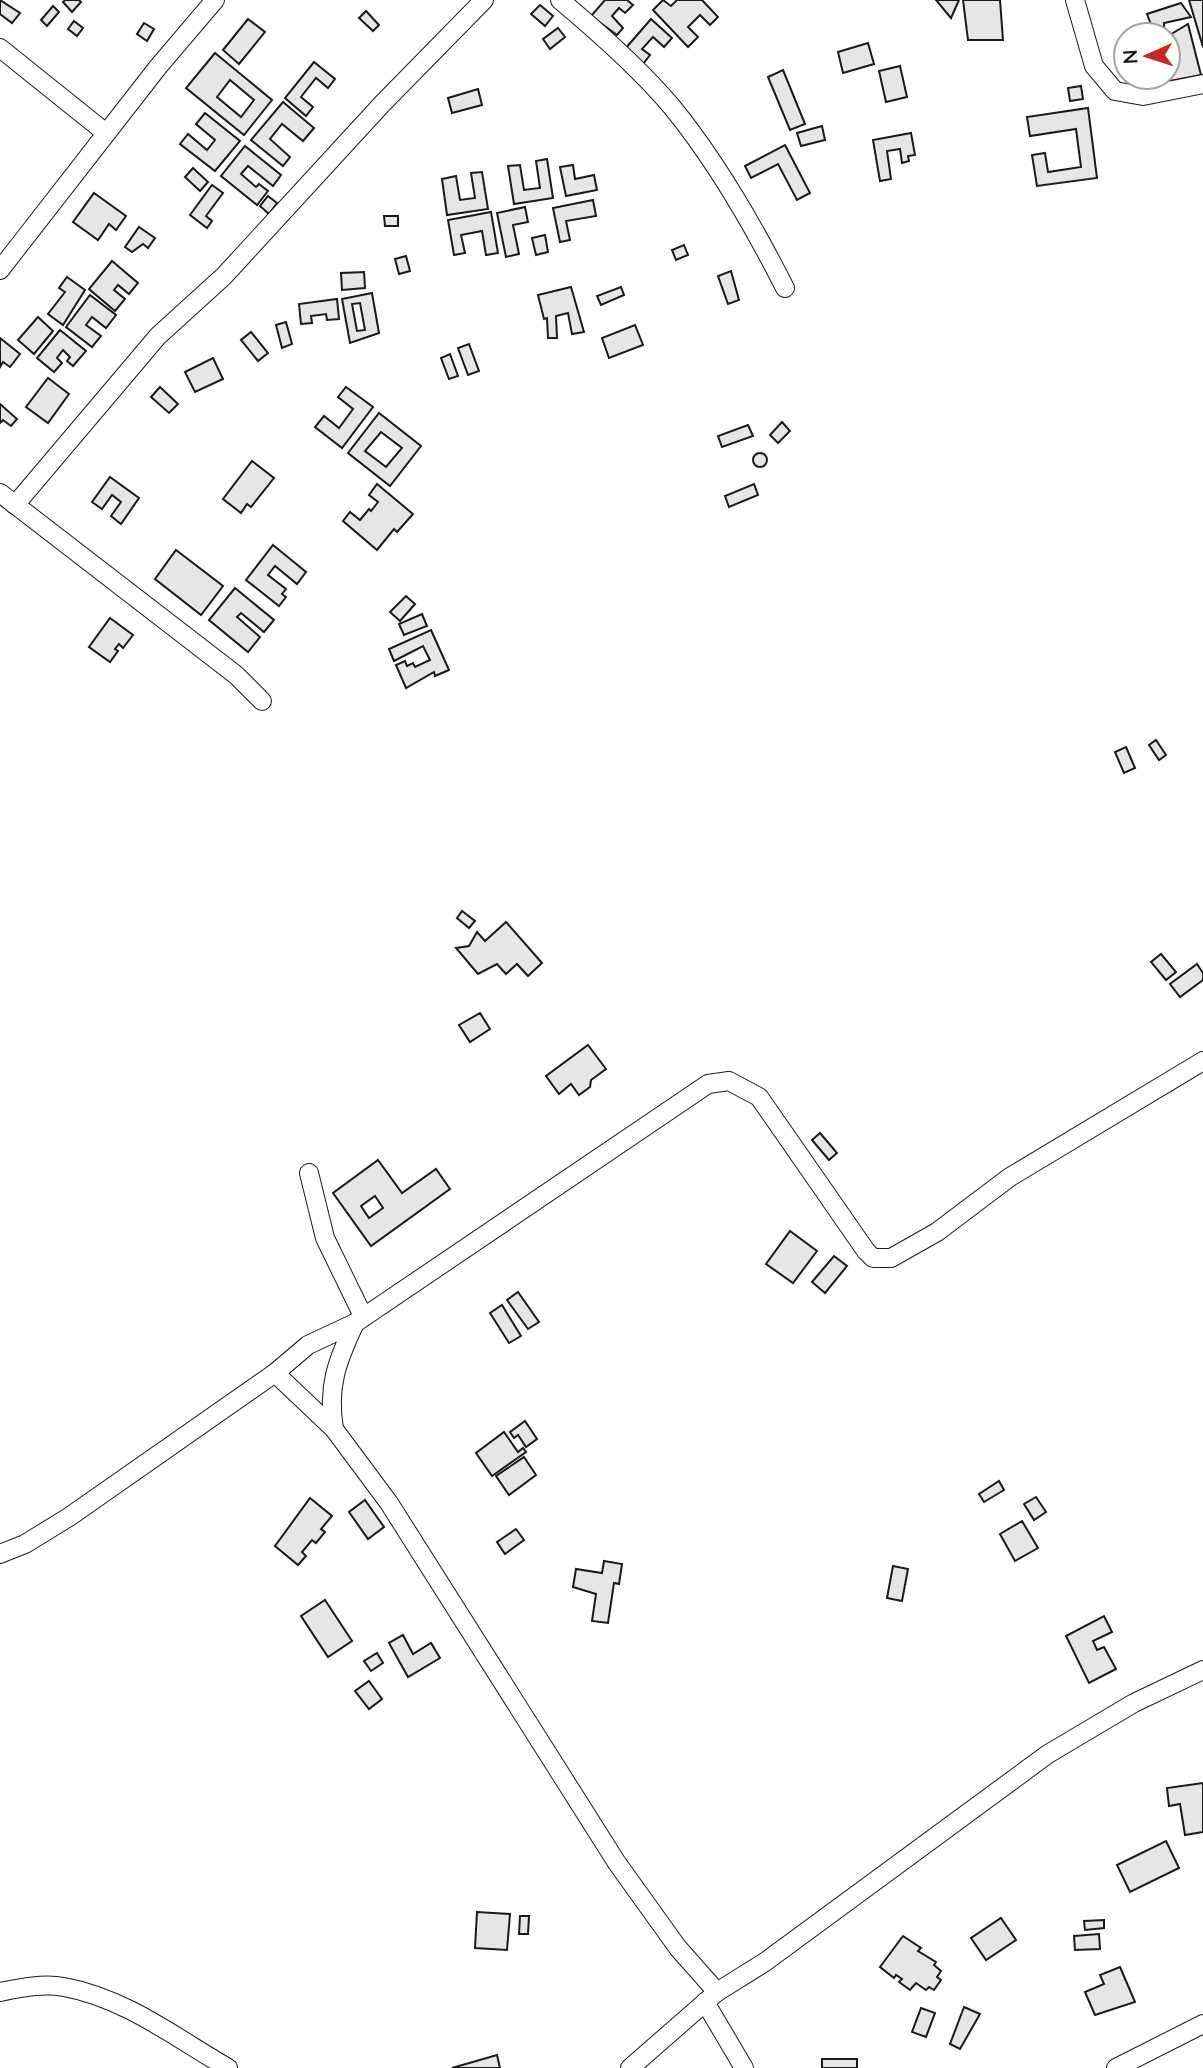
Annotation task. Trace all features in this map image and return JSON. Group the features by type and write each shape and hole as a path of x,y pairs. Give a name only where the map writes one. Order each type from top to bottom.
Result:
{"street":[{"path":"0,270 106,133 215,0"},
{"path":"15,505 158,336 225,276 382,104 484,0"},
{"path":"560,0 670,105 756,232 785,288"},
{"path":"1075,0 1094,66 1115,91 1143,96 1203,84"},
{"path":"0,48 106,133"},
{"path":"0,493 236,675 262,701"},
{"path":"0,1554 25,1544 69,1517 275,1373 308,1345 359,1319 708,1084 729,1081 759,1097 866,1251 873,1258 891,1258 937,1232 1010,1177 1203,1061"},
{"path":"309,1173 325,1238 359,1319 332,1380 330,1403 334,1429"},
{"path":"275,1373 334,1429 389,1503 617,1863 711,1997 744,2068"},
{"path":"630,2068 711,1997 765,1962 1048,1754 1134,1703 1203,1670"},
{"path":"0,1992 20,1987 66,1987 145,2017 228,2068"},
{"path":"1116,2068 1203,2024"}],"building":[{"path":"0,0 20,13 12,23 0,14"},
{"path":"605,0 627,0 633,5 625,13 619,8 612,16 623,28 617,35 591,16"},
{"path":"663,0 671,6 677,0 702,0 718,17 710,25 700,15 688,27 698,37 688,47 653,10"},
{"path":"936,0 959,0 951,18"},
{"path":"963,0 1000,0 1003,40 968,40"},
{"path":"1189,0 1203,0 1203,47"},
{"path":"63,2 81,2 72,12"},
{"path":"1181,3 1191,17 1173,21 1150,21 1147,14"},
{"path":"540,5 553,16 545,26 531,14"},
{"path":"53,6 59,12 47,26 41,20"},
{"path":"366,11 379,25 373,31 359,18"},
{"path":"248,19 265,32 239,64 223,50"},
{"path":"651,19 672,38 664,47 653,37 642,49 650,55 643,64 625,49"},
{"path":"74,21 83,28 77,36 68,29"},
{"path":"144,23 154,29 147,41 137,34"},
{"path":"1188,24 1201,75 1182,79 1182,28"},
{"path":"558,28 565,37 550,49 543,39"},
{"path":"868,43 874,64 843,73 838,52"},
{"path":"215,53 272,100 244,135 186,88","holes":["230,80 254,100 241,117 217,97"]},
{"path":"314,62 335,79 328,88 316,78 301,97 313,107 306,116 285,98"},
{"path":"900,66 907,97 886,102 879,71"},
{"path":"783,70 805,124 790,130 768,77"},
{"path":"1081,86 1083,99 1070,101 1068,88"},
{"path":"478,89 482,105 452,113 448,98"},
{"path":"283,102 314,128 303,141 282,124 270,139 290,157 283,166 251,140"},
{"path":"1088,108 1097,178 1037,186 1032,155 1045,153 1048,172 1081,167 1076,129 1030,136 1027,117"},
{"path":"205,113 240,141 215,171 180,144 188,134 207,150 215,140 196,124"},
{"path":"822,126 825,140 801,146 797,133"},
{"path":"911,133 915,155 908,156 909,161 902,163 900,149 887,151 891,179 880,181 873,140"},
{"path":"785,145 810,193 797,200 778,164 751,178 745,166"},
{"path":"245,146 281,175 273,186 248,166 241,174 256,187 259,184 268,191 257,205 221,176"},
{"path":"547,159 553,198 514,204 508,166 520,165 524,190 540,188 536,161"},
{"path":"573,165 575,179 594,175 597,190 566,196 560,167"},
{"path":"193,168 208,182 200,191 185,177"},
{"path":"482,172 488,209 447,215 442,179 456,176 460,200 475,198 471,173"},
{"path":"212,185 223,193 206,216 212,221 207,228 190,215"},
{"path":"94,193 126,216 116,230 109,224 98,240 73,222"},
{"path":"268,196 277,203 269,214 260,206"},
{"path":"593,200 596,216 566,221 570,240 560,242 553,208"},
{"path":"525,207 528,222 513,225 519,254 506,257 497,213"},
{"path":"491,212 498,253 486,255 482,231 461,235 465,253 454,255 448,220"},
{"path":"384,216 398,216 398,226 385,226"},
{"path":"139,227 155,238 148,248 143,244 132,252 125,247"},
{"path":"545,235 548,252 536,255 532,238"},
{"path":"684,245 688,255 676,260 672,250"},
{"path":"406,256 410,271 399,274 395,259"},
{"path":"112,261 138,283 129,294 118,285 114,290 125,299 115,311 89,289"},
{"path":"731,271 739,300 728,304 718,276"},
{"path":"364,272 365,288 342,290 341,273"},
{"path":"67,277 85,290 63,325 48,314 65,292 59,288"},
{"path":"571,287 584,332 572,334 568,313 556,316 557,338 548,338 547,318 544,319 538,295"},
{"path":"621,287 624,295 601,305 597,296"},
{"path":"372,293 379,333 350,343 342,299","holes":["360,303 365,330 357,331 352,304"]},
{"path":"90,295 116,315 106,328 92,317 86,325 101,336 92,347 66,327"},
{"path":"337,299 339,319 327,320 326,314 311,316 312,323 301,324 299,304"},
{"path":"38,317 53,331 34,354 18,340"},
{"path":"286,322 292,344 282,348 276,325"},
{"path":"635,325 643,345 609,358 602,338"},
{"path":"60,330 86,351 73,366 67,361 70,357 63,350 57,358 62,363 54,372 37,358"},
{"path":"251,332 268,353 258,361 241,340"},
{"path":"0,338 20,354 10,367 3,362 0,367"},
{"path":"469,344 479,371 468,375 458,348"},
{"path":"450,354 458,376 449,379 441,358"},
{"path":"213,358 223,379 195,392 185,372"},
{"path":"48,378 69,394 48,423 26,407"},
{"path":"160,387 178,404 169,413 151,397"},
{"path":"346,387 373,407 342,448 315,427 324,416 339,428 353,409 338,397"},
{"path":"0,404 17,419 11,426 3,420 0,423"},
{"path":"379,413 421,446 390,486 348,453","holes":["381,432 402,448 386,467 365,451"]},
{"path":"782,422 790,431 778,443 770,435"},
{"path":"748,425 753,436 722,447 718,436"},
{"path":"760,453 765,455 765,465 760,467 755,465 753,460 755,455"},
{"path":"252,461 274,478 251,507 247,504 241,513 223,499"},
{"path":"110,477 139,498 121,524 111,516 121,502 112,495 102,509 92,502"},
{"path":"377,484 413,514 397,532 394,529 377,550 343,521 350,512 360,520 369,509 371,511 378,502 369,495"},
{"path":"754,484 758,495 729,507 725,496"},
{"path":"273,545 306,572 297,584 275,566 268,575 286,589 282,594 286,597 279,606 246,580"},
{"path":"176,550 223,586 201,615 155,579"},
{"path":"235,588 274,620 264,632 241,613 237,617 260,637 248,652 209,620"},
{"path":"406,596 415,604 400,621 390,612"},
{"path":"422,614 427,626 404,635 399,624"},
{"path":"110,618 133,635 123,648 119,644 115,649 118,651 110,662 89,647"},
{"path":"431,630 449,670 435,676 434,672 406,688 396,665 405,661 407,666 413,663 415,667 430,660 423,646 394,661 389,649"},
{"path":"1156,740 1166,755 1159,760 1149,745"},
{"path":"1126,747 1135,768 1124,773 1115,752"},
{"path":"462,911 475,921 469,928 457,918"},
{"path":"506,922 542,963 528,976 517,964 506,974 497,964 478,974 456,948 469,946 477,932 485,941"},
{"path":"1161,954 1176,972 1166,980 1151,962"},
{"path":"1197,964 1203,973 1203,980 1180,997 1170,984"},
{"path":"480,1013 490,1029 470,1042 459,1025"},
{"path":"588,1045 606,1069 591,1080 590,1087 579,1095 571,1084 559,1094 546,1076"},
{"path":"820,1133 837,1153 829,1160 812,1140"},
{"path":"378,1160 402,1193 436,1169 450,1189 371,1246 333,1193","holes":["375,1196 383,1208 369,1218 361,1206"]},
{"path":"790,1231 817,1251 793,1283 766,1264"},
{"path":"834,1256 847,1266 825,1293 812,1282"},
{"path":"518,1292 539,1322 528,1329 507,1300"},
{"path":"502,1305 521,1336 509,1343 490,1313"},
{"path":"525,1421 537,1439 526,1447 518,1435 514,1438 510,1432"},
{"path":"504,1432 518,1452 523,1448 526,1452 492,1476 476,1453"},
{"path":"524,1457 536,1475 509,1495 496,1476"},
{"path":"999,1481 1004,1490 984,1502 979,1494"},
{"path":"1036,1497 1046,1512 1034,1520 1024,1504"},
{"path":"310,1498 332,1516 321,1529 325,1532 316,1543 312,1540 302,1552 306,1556 298,1565 275,1546"},
{"path":"365,1500 384,1527 368,1539 349,1512"},
{"path":"1022,1521 1038,1548 1015,1561 1000,1534"},
{"path":"516,1529 524,1540 505,1554 497,1542"},
{"path":"604,1561 622,1564 619,1584 614,1583 608,1623 592,1621 596,1594 573,1587 576,1569 602,1573"},
{"path":"893,1566 908,1569 902,1601 887,1598"},
{"path":"325,1600 352,1641 328,1657 301,1616"},
{"path":"1104,1616 1112,1632 1093,1641 1097,1650 1104,1647 1116,1669 1089,1683 1066,1636"},
{"path":"403,1635 413,1654 431,1643 440,1658 408,1677 389,1643"},
{"path":"377,1653 383,1663 371,1671 364,1661"},
{"path":"369,1681 382,1699 369,1709 355,1691"},
{"path":"1203,1783 1203,1832 1185,1835 1180,1804 1169,1806 1167,1788"},
{"path":"1166,1841 1179,1868 1130,1892 1117,1865"},
{"path":"477,1912 510,1914 507,1950 475,1948"},
{"path":"520,1916 529,1916 528,1934 519,1934"},
{"path":"1001,1918 1016,1940 986,1960 971,1938"},
{"path":"1104,1920 1104,1928 1085,1930 1084,1921"},
{"path":"1099,1934 1100,1949 1075,1950 1074,1936"},
{"path":"903,1936 921,1948 918,1951 936,1962 934,1965 941,1971 937,1977 941,1980 934,1990 929,1987 926,1990 916,1983 910,1990 899,1982 902,1979 896,1975 894,1978 880,1967"},
{"path":"1120,1967 1135,2002 1095,2015 1085,1992 1104,1984 1100,1975"},
{"path":"964,2007 980,2014 960,2049 950,2044"},
{"path":"921,2008 935,2013 926,2037 912,2032"},
{"path":"497,2055 500,2068 452,2068"},
{"path":"822,2059 857,2059 857,2068 822,2068"}]}
